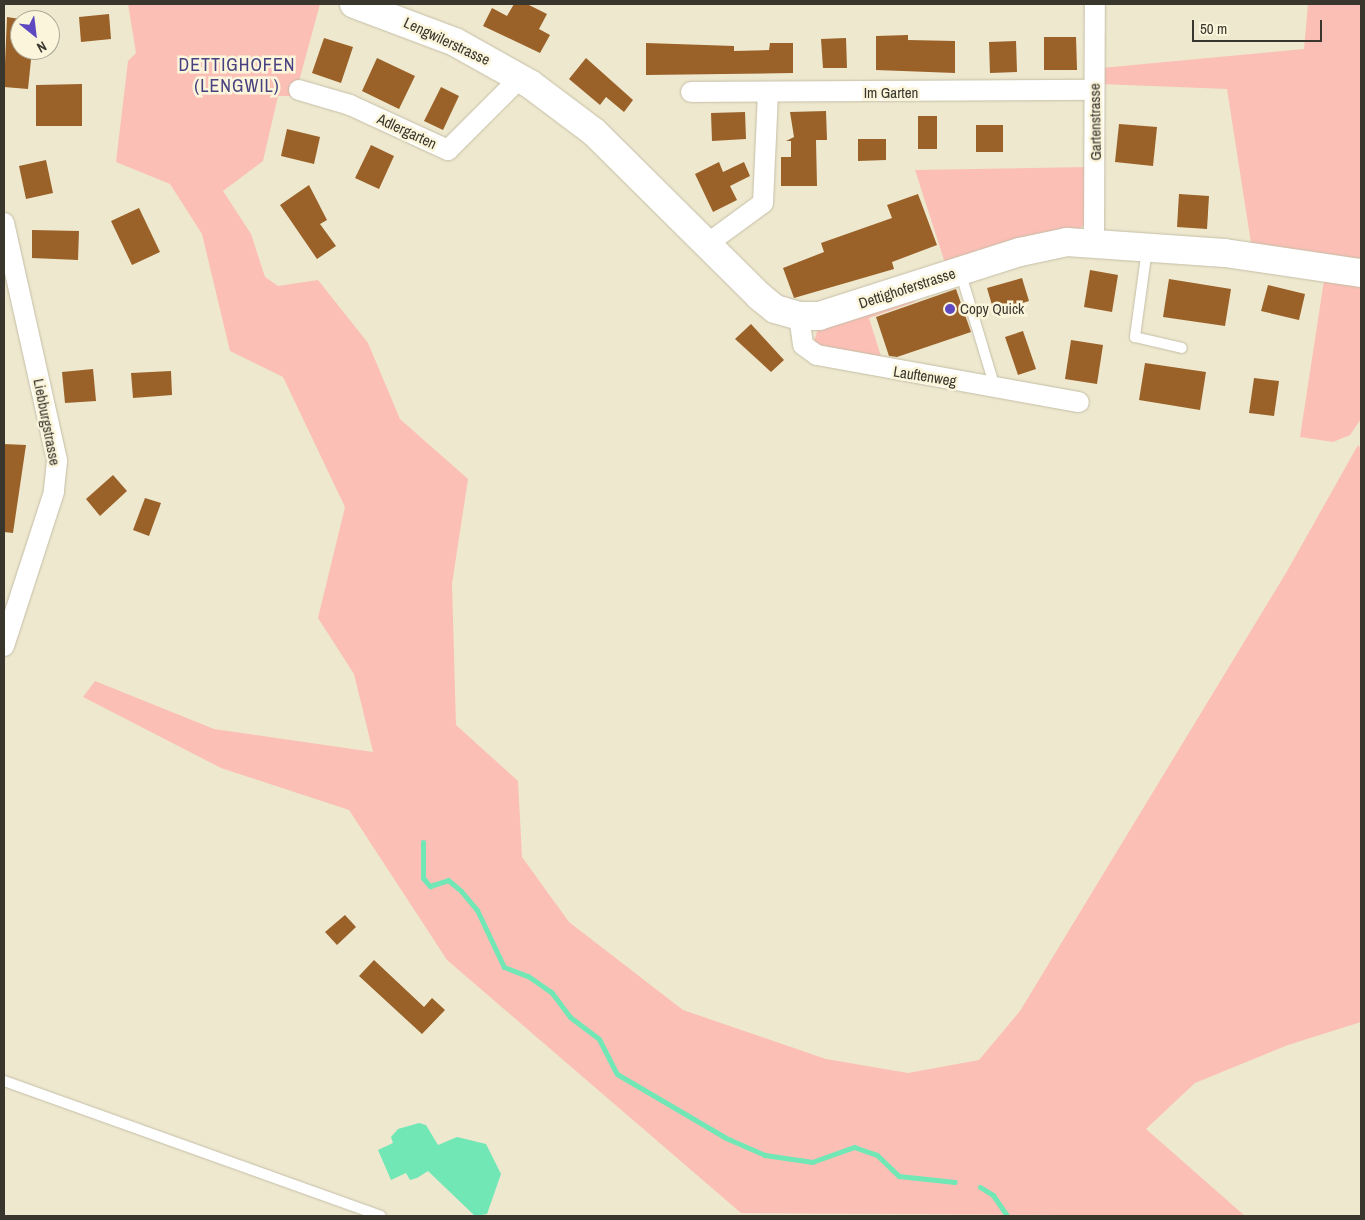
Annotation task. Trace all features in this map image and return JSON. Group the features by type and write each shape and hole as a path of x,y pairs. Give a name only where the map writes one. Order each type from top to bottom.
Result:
{"street":[{"name":"Lengwilerstrasse","path":"354,4 432,32 528,83"},
{"name":"Gartenstrasse","path":"1094,4 1092,90 1094,241"},
{"name":"Adlergarten","path":"299,90 350,105 448,150 528,83"},
{"name":"Dettighoferstrasse","path":"528,83 594,132 759,296 775,309 800,316 819,316 1050,245 1094,241 1283,259 1361,273"},
{"name":"Im Garten","path":"691,92 1092,90"},
{"path":"708,244 763,204 768,92"},
{"name":"Liebburgstrasse","path":"4,223 57,461 54,492 4,646"},
{"name":"Lauftenweg","path":"800,316 803,345 817,355 1079,402"}],"lane":[{"path":"1148,246 1135,337 1182,348"},
{"path":"960,272 995,388"},
{"path":"4,1081 381,1216"}],"shaded area":[{"path":"128,4 320,4 295,96 278,96 263,161 223,191 251,234 265,277 278,286 318,280 368,343 400,419 468,479 452,584 456,725 518,781 522,857 569,922 683,1010 826,1059 908,1073 979,1060 1020,1011 1286,573 1358,445 1361,449 1361,1022 1288,1045 1195,1083 1146,1129 1245,1216 741,1213 447,960 349,810 221,768 83,697 95,681 214,729 373,752 354,674 318,618 345,507 283,377 230,351 202,234 170,184 116,162 128,61 136,53"},
{"path":"1308,4 1361,4 1361,261 1251,243 1227,89 1101,84 1101,68 1304,49"},
{"path":"1088,167 1086,222 1080,229 945,263 915,170"},
{"path":"1325,274 1361,281 1361,419 1350,435 1333,442 1300,437"},
{"path":"913,295 915,302 869,318 884,366 840,358 814,342 818,328"},
{"path":"419,1123 426,1125 438,1145 457,1137 486,1144 501,1174 487,1214 475,1216 428,1171 410,1180 406,1173 391,1180 378,1150 393,1143 391,1137 398,1129"}],"building":[{"path":"514,4 527,4 547,14 539,29 550,35 540,53 483,26 492,8 507,16"},
{"path":"109,14 111,39 81,42 79,17"},
{"path":"7,17 10,17 10,60 31,60 28,89 4,87"},
{"path":"908,35 908,40 955,41 955,73 876,70 876,36"},
{"path":"1044,37 1076,37 1077,70 1044,70"},
{"path":"324,38 353,47 341,83 312,73"},
{"path":"846,38 847,68 823,68 821,39"},
{"path":"1016,41 1017,72 990,73 989,42"},
{"path":"646,43 734,46 734,51 769,50 770,43 793,43 793,73 646,75"},
{"path":"377,58 415,76 399,109 362,91"},
{"path":"586,58 633,100 624,112 606,97 600,105 569,79"},
{"path":"82,84 82,126 36,126 36,85"},
{"path":"441,87 459,96 443,130 424,121"},
{"path":"826,111 827,140 816,140 817,186 781,186 781,157 791,157 791,141 786,141 794,137 790,112"},
{"path":"745,112 746,139 712,141 711,113"},
{"path":"918,116 937,116 937,149 918,149"},
{"path":"1119,124 1157,127 1153,166 1115,162"},
{"path":"976,125 1003,125 1003,152 976,152"},
{"path":"287,129 320,137 314,164 281,156"},
{"path":"858,139 886,139 886,160 858,161"},
{"path":"371,145 394,156 379,189 355,178"},
{"path":"46,160 53,193 26,199 19,166"},
{"path":"719,162 723,172 744,162 750,176 730,186 737,200 713,212 695,174"},
{"path":"309,185 327,220 320,224 336,246 317,259 280,205"},
{"path":"918,194 937,245 892,262 894,269 794,298 783,268 824,252 821,243 892,218 887,205"},
{"path":"1179,194 1209,196 1207,229 1177,227"},
{"path":"139,208 160,252 132,265 111,221"},
{"path":"32,230 79,231 78,260 32,258"},
{"path":"1090,270 1118,275 1112,312 1084,307"},
{"path":"1022,278 1029,301 994,312 987,288"},
{"path":"1169,279 1231,289 1225,326 1163,317"},
{"path":"1268,285 1305,294 1299,320 1261,311"},
{"path":"956,289 971,332 897,357 889,356 876,317"},
{"path":"751,324 784,360 771,372 735,339"},
{"path":"1023,331 1036,369 1018,375 1005,337"},
{"path":"1071,340 1103,345 1097,384 1065,379"},
{"path":"1145,363 1206,372 1200,410 1139,400"},
{"path":"93,369 96,401 65,403 62,372"},
{"path":"171,371 172,395 133,398 131,373"},
{"path":"1254,378 1279,381 1274,416 1249,413"},
{"path":"4,444 26,445 13,533 4,532"},
{"path":"113,475 127,491 100,516 86,499"},
{"path":"145,498 161,503 149,536 133,530"},
{"path":"345,915 356,927 337,945 325,932"},
{"path":"374,960 424,1007 432,998 445,1010 422,1034 359,976"}],"waterway":[{"path":"423,842 423,878 430,886 448,880 461,891 477,910 504,967 528,976 552,993 570,1017 599,1039 617,1074 726,1138 765,1155 812,1162 854,1147 877,1155 899,1176 955,1182"},
{"path":"980,1187 993,1195 1007,1216"}],"place":[{"name":"Copy Quick","path":"950,309"}],"district":[{"name":"DETTIGHOFEN (LENGWIL)","path":"237,76"}]}
